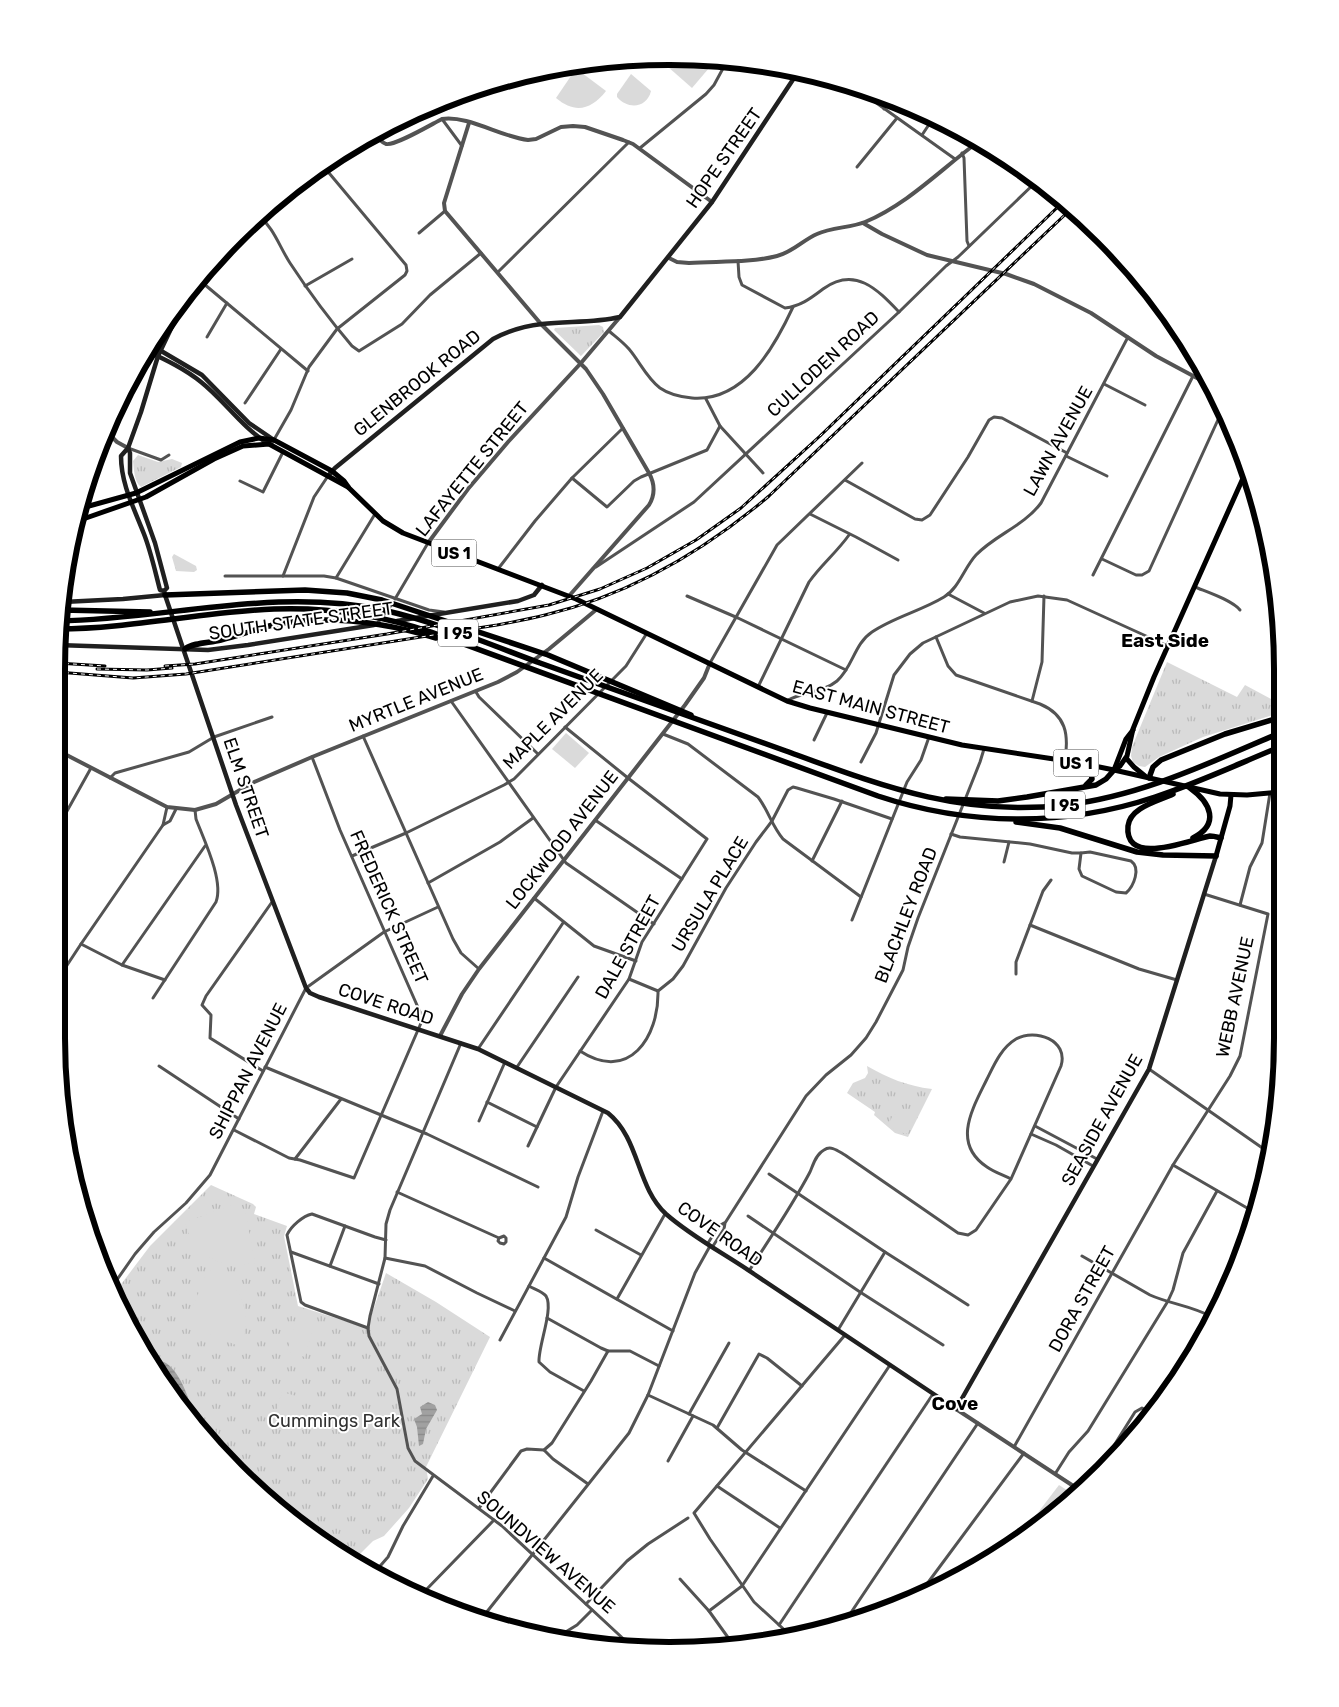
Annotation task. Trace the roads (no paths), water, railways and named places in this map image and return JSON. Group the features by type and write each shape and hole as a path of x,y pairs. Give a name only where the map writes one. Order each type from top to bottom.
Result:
{"highway":[{"path":"165,593 300,590 365,596 407,607 566,662 672,709"},
{"name":"I 95","path":"67,621 118,618 278,601 322,602 363,606 423,621 882,785 924,797 967,805 1010,808 1053,806 1096,800 1138,790 1165,781 1274,735"},
{"name":"I 95","path":"66,629 288,609 331,610 360,614 417,628 486,652 892,801 942,813 994,819 1053,818 1111,809 1168,792 1274,749"},
{"path":"68,610 164,612"},
{"path":"185,649 191,645 222,640 280,624 316,620 358,621 407,629 486,652"},
{"path":"66,632 91,628"},
{"path":"1149,778 1155,765 1166,758 1231,732 1274,719"},
{"path":"1061,791 1088,784 1092,779 1092,774 1089,770 1065,760"},
{"path":"1221,838 1211,836 1152,849 1138,846 1129,836 1129,820 1141,809 1243,762"},
{"path":"924,797 998,801 1099,783 1106,779 1114,770"},
{"path":"1177,845 1200,833 1207,826 1210,813 1206,803 1193,789"},
{"path":"994,819 1060,828 1138,852 1163,855 1216,856"}],"main road":[{"name":"HOPE STREET","path":"669,258 712,202 794,79"},
{"path":"620,317 669,258"},
{"name":"GLENBROOK ROAD","path":"330,473 492,340 516,329 541,324 606,320 620,317"},
{"path":"165,593 160,590 150,551 128,495 121,456 128,448 158,356 172,328"},
{"path":"158,348 202,375 249,423 272,443"},
{"path":"154,354 180,368 202,383 246,428 259,438"},
{"name":"EAST MAIN STREET","path":"136,492 240,442 259,438 330,473 349,488 375,514 396,530 570,596 787,701 929,737 984,748 1065,760 1193,789 1231,795 1274,793"},
{"path":"85,518 139,500 214,459 243,446 272,443"},
{"name":"EAST MAIN STREET","path":"272,443 283,452 330,473"},
{"path":"128,448 130,453 130,473 155,543 167,588 165,593"},
{"path":"1114,770 1129,740 1168,646 1243,478"},
{"name":"US 1","path":"88,506 136,492"},
{"name":"SOUTH STATE STREET","path":"66,645 208,650 241,646 523,600 537,593 542,585"},
{"path":"69,602 109,600 165,593"},
{"name":"ELM STREET","path":"165,593 232,794 306,988"},
{"path":"1114,770 1126,758 1129,740"},
{"path":"1126,758 1134,767 1149,778"},
{"name":"SEASIDE AVENUE","path":"956,1409 1149,1069 1216,856 1231,795"},
{"name":"COVE ROAD","path":"306,988 318,997 478,1049 604,1110 624,1130 653,1199 666,1213 710,1245 956,1409"}],"street":[{"path":"640,148 711,89 723,67"},
{"path":"872,100 955,159"},
{"path":"884,109 886,105"},
{"path":"380,139 385,144 395,143 442,119 452,118 528,140 536,140 562,127 585,128 630,142 712,202"},
{"path":"857,167 897,118"},
{"path":"442,119 462,146"},
{"path":"469,123 444,203 445,211 541,324 582,363 623,428 649,473 654,487 651,501 570,596"},
{"path":"922,136 930,124"},
{"path":"498,272 630,142"},
{"path":"669,258 685,263 782,255 821,232 863,222 905,199 972,146"},
{"path":"962,153 964,158 969,246"},
{"path":"272,443 291,410 308,371 337,329 372,303 405,275 407,271 406,265 328,171"},
{"name":"CULLODEN ROAD","path":"593,568 694,502 1032,186"},
{"path":"419,233 445,211"},
{"path":"265,221 274,233 288,260 305,286 337,329 359,351 402,324 421,303 481,253"},
{"path":"863,222 919,252 952,262 1014,276 1034,284 1091,313 1156,356 1200,379"},
{"path":"305,286 352,259"},
{"path":"738,260 739,277 742,285 785,308 806,302 831,284 840,280 850,279 870,286 899,312"},
{"path":"204,285 308,371"},
{"path":"207,336 227,303"},
{"path":"609,331 629,348 649,378 661,388 680,397 706,399 739,385 752,373 780,334 793,307"},
{"name":"LAFAYETTE STREET","path":"376,625 396,599 428,543 458,503 508,442 582,363 620,317"},
{"name":"LAWN AVENUE","path":"787,701 804,693 829,686 839,680 859,645 871,632 948,594 976,555 1037,509 1128,337"},
{"path":"245,403 281,350"},
{"path":"1093,575 1196,373"},
{"path":"1104,384 1145,405"},
{"path":"706,399 720,426 763,473"},
{"path":"845,480 915,519 922,520 930,515 968,457 989,420 993,417 1002,418 1107,476"},
{"path":"1102,558 1136,575 1142,575 1149,571 1219,418"},
{"path":"572,478 607,507 634,481 649,473 707,450 720,426"},
{"path":"498,570 535,521 572,478 623,428"},
{"path":"112,437 128,448 156,460 164,460 168,455"},
{"path":"240,481 263,492 283,452"},
{"path":"710,663 777,545 862,463"},
{"path":"283,576 314,497 330,473"},
{"path":"336,578 375,514"},
{"path":"810,514 898,560"},
{"path":"758,687 809,582 815,573 840,548 849,534"},
{"path":"610,550 616,554"},
{"path":"225,576 324,576 336,578 428,610 451,613"},
{"path":"1194,587 1228,602 1240,610"},
{"path":"948,594 985,614"},
{"path":"688,596 846,670"},
{"path":"1032,701 1042,662 1044,596"},
{"path":"861,762 875,738 890,686 899,667 917,648 936,637 1020,599 1044,596 1078,604 1168,646"},
{"name":"MYRTLE AVENUE","path":"195,810 216,804 252,783 363,736 476,692 517,672 549,649 597,608"},
{"name":"MAPLE AVENUE","path":"352,856 406,833 508,782 626,666 648,633"},
{"path":"936,637 948,666 956,676 1047,707 1061,721 1068,740 1065,760"},
{"name":"LOCKWOOD AVENUE","path":"440,1036 462,994 479,969 662,734 704,678 710,663"},
{"path":"476,692 538,754"},
{"path":"450,701 568,866 654,924"},
{"path":"814,740 827,712"},
{"path":"110,778 115,773 189,752 214,737 272,717"},
{"path":"565,726 628,778"},
{"path":"662,734 688,744 758,797 783,839 861,897"},
{"path":"363,736 453,939 461,953 479,969"},
{"path":"852,920 896,808 907,782 921,760 929,737"},
{"name":"BLACHLEY ROAD","path":"486,1613 629,1433 648,1395 695,1273 719,1226 725,1223 806,1096 826,1075 851,1055 866,1038 876,1022 903,970 908,947 984,748"},
{"path":"65,754 167,807 195,810 196,819 218,882 217,899 153,998"},
{"name":"FREDERICK STREET","path":"295,1159 354,1178 421,1023 420,1012 331,808 312,757"},
{"path":"65,815 91,768"},
{"name":"DALE STREET","path":"528,1146 556,1087 629,979 642,942 707,838 628,778"},
{"name":"URSULA PLACE","path":"658,991 678,973 740,866 772,821 786,794 793,788 842,801 892,819"},
{"path":"1240,905 1250,867 1261,847 1270,793"},
{"path":"812,861 842,801"},
{"path":"65,968 163,825 167,807"},
{"path":"163,825 170,821 176,809"},
{"path":"428,883 500,842 534,818"},
{"path":"595,820 682,879"},
{"path":"951,834 960,837 1030,844 1072,853 1095,852 1131,861 1137,866 1132,888 1126,893 1119,893 1084,878 1079,872 1081,853"},
{"path":"1004,862 1009,842"},
{"path":"122,965 206,846"},
{"path":"1016,974 1016,962 1043,891 1051,880"},
{"name":"WEBB AVENUE","path":"1173,1165 1230,1076 1240,1056 1268,914 1204,894"},
{"path":"534,898 596,947 636,961"},
{"path":"272,902 206,996 202,1005 211,1015 210,1038 264,1069 423,1132 538,1187"},
{"name":"SHIPPAN AVENUE","path":"116,1281 135,1254 154,1232 186,1203 214,1169 306,988 384,932 438,907"},
{"path":"478,1049 563,922"},
{"path":"1030,925 1140,970 1177,980"},
{"path":"81,944 122,965 165,980"},
{"path":"517,1067 578,977"},
{"path":"580,1051 596,1060 606,1062 621,1061 633,1054 644,1043 653,1028 658,1010 658,991 629,979"},
{"path":"750,1270 821,1152 829,1148 836,1149 952,1229 964,1235 968,1235 976,1230 1011,1179 1064,1059 1059,1046 1051,1039 1041,1035 1028,1035 1014,1040 1000,1056 970,1112 967,1126 967,1134 974,1154 986,1166 1011,1179"},
{"path":"386,1240 314,1214 308,1214 288,1233 287,1237 299,1297 303,1304 368,1328 385,1258 386,1240 387,1219 461,1043"},
{"path":"479,1121 505,1062"},
{"path":"159,1066 239,1119"},
{"path":"1149,1069 1263,1148"},
{"path":"234,1130 289,1158 295,1159 341,1099"},
{"path":"487,1102 537,1127"},
{"path":"500,1340 570,1208 578,1177 604,1110"},
{"path":"1035,1126 1097,1159"},
{"path":"1031,1134 1093,1166"},
{"path":"1173,1165 1249,1209"},
{"name":"DORA STREET","path":"1014,1446 1173,1165"},
{"path":"769,1174 968,1306"},
{"path":"1055,1474 1069,1452 1088,1431 1168,1301 1183,1253 1218,1191"},
{"path":"397,1192 498,1238"},
{"path":"617,1299 666,1213"},
{"path":"748,1216 860,1292 943,1345"},
{"path":"330,1266 345,1226"},
{"path":"596,1230 641,1255"},
{"path":"290,1252 379,1284"},
{"path":"838,1330 885,1252"},
{"path":"1082,1256 1138,1289 1161,1300 1207,1314 1212,1305"},
{"path":"385,1258 425,1266 515,1311"},
{"path":"544,1258 673,1331"},
{"path":"529,1286 546,1297 547,1318 539,1362 550,1372 584,1391"},
{"path":"547,1318 601,1348 608,1351 630,1351 659,1366"},
{"name":"SOUNDVIEW AVENUE","path":"368,1328 372,1343 397,1389 410,1453 417,1464 494,1520 533,1554 624,1640"},
{"path":"785,1630 754,1602 694,1513 845,1335"},
{"path":"689,1414 729,1343"},
{"path":"544,1450 552,1443 608,1351"},
{"path":"717,1428 754,1360 760,1354 802,1386"},
{"path":"709,1611 742,1586 890,1365"},
{"path":"779,1625 934,1394"},
{"path":"648,1395 717,1428 746,1452 806,1491"},
{"path":"1118,1442 1135,1412 1142,1408 1145,1410"},
{"name":"COVE ROAD","path":"956,1409 1074,1486"},
{"path":"668,1461 693,1416"},
{"path":"850,1614 978,1423"},
{"path":"479,1508 521,1451 527,1449 544,1450 553,1459 588,1484"},
{"path":"926,1585 1024,1453"},
{"path":"379,1567 388,1557 403,1526 433,1476"},
{"path":"717,1486 780,1528"},
{"path":"586,1604 627,1561 648,1544 688,1518"},
{"path":"425,1590 494,1520"},
{"path":"680,1578 709,1611 730,1639"},
{"path":"565,1632 577,1625 592,1610"}],"railway":[{"path":"165,666 195,664 387,634 549,605 600,589 647,568 696,540 741,508 820,436 1058,207"},
{"path":"65,673 133,678 186,674 497,625 545,615 576,606 606,596 635,583 691,553 769,496 1066,214"},
{"path":"65,664 105,666"},
{"path":"97,669 147,670 172,668"}],"district":[{"name":"East Side","path":"1165,640"},
{"name":"Cove","path":"955,1403"}],"park label":[{"name":"Cummings Park","path":"334,1421"}]}
